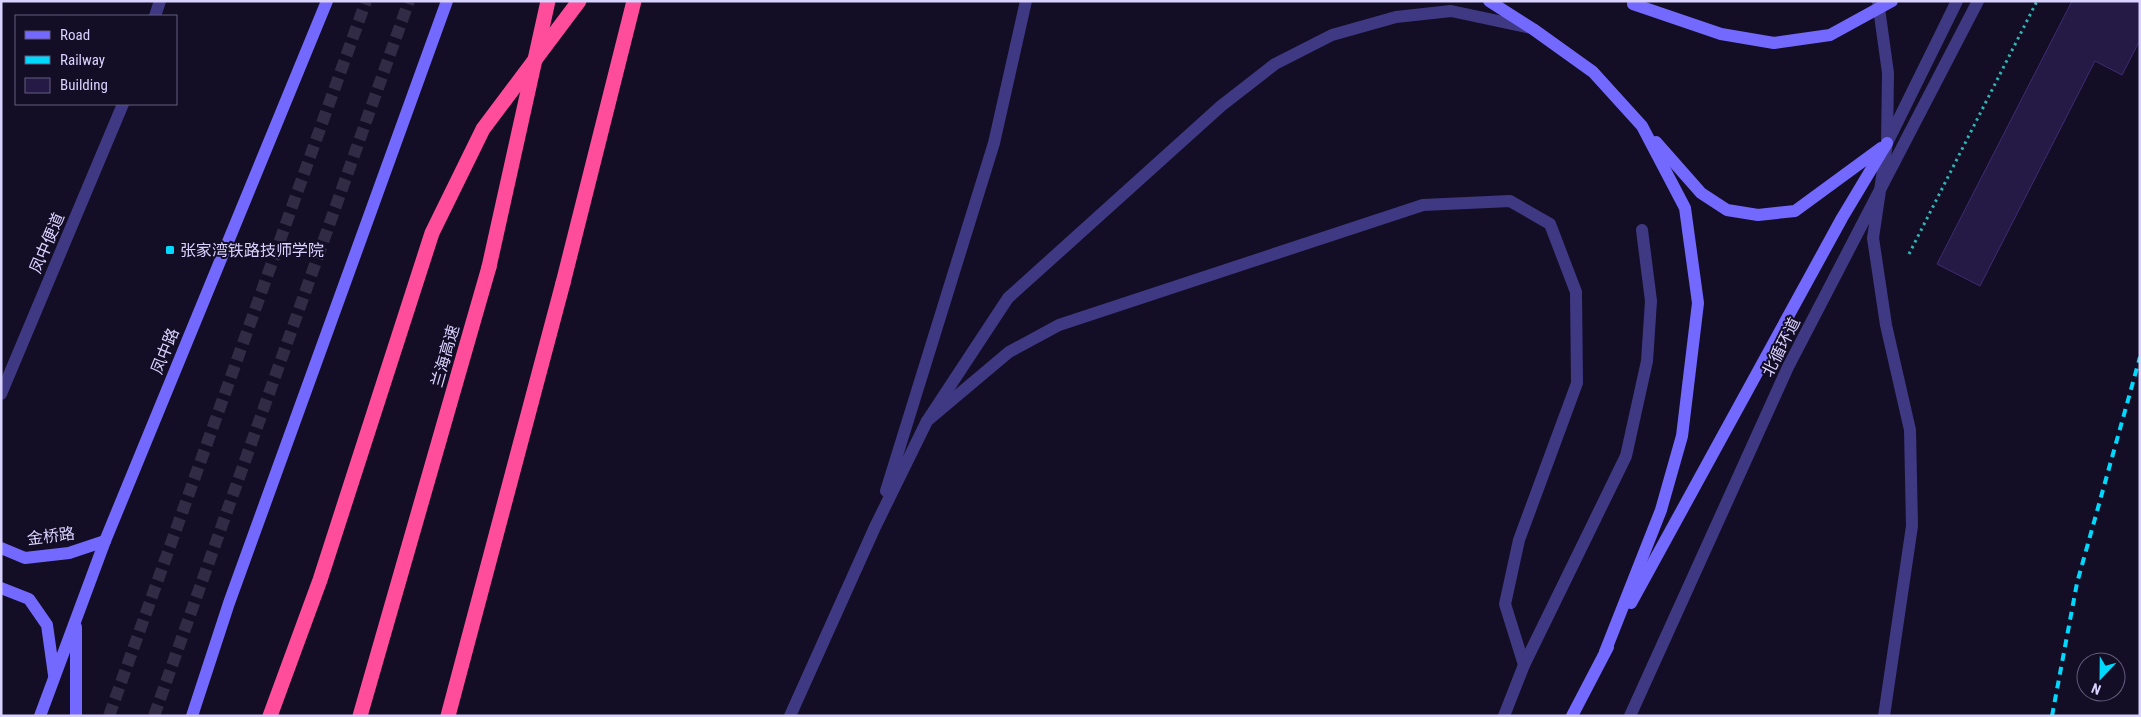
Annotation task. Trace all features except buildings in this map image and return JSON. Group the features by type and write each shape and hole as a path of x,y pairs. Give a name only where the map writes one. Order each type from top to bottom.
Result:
{"highway":[{"name":"兰海高速","path":"360,716 488,267 548,1"},
{"path":"270,716 320,580 432,234 483,129 579,1"},
{"path":"448,716 563,283 634,1"}],"main road":[{"name":"凤中路","path":"40,716 105,541 327,1"},
{"path":"192,716 228,603 447,1"},
{"path":"1490,1 1593,72 1701,193 1727,210 1758,215 1795,212 1887,143"},
{"path":"1630,3 1721,34 1774,43 1830,35 1892,1"},
{"path":"1605,652 1661,510 1682,436 1698,304 1685,208 1642,126"},
{"path":"1572,716 1837,227 1887,143"},
{"name":"金桥路","path":"1,548 26,558 70,553 105,541"},
{"path":"1,588 29,599 47,625 54,678"},
{"path":"76,716 77,617"}],"street":[{"path":"155,15 160,1"},
{"path":"875,527 994,142 1026,1"},
{"path":"1878,1 1888,73 1887,143 1873,238 1886,325 1910,430 1912,526 1884,716"},
{"path":"1887,143 1957,1"},
{"name":"北循环道","path":"1630,716 1788,367 1978,1"},
{"path":"790,716 875,527 927,421 1008,298 1221,106 1275,64 1332,35 1396,17 1451,11 1533,29"},
{"name":"凤中便道","path":"2,392 123,105"},
{"path":"927,421 1009,352 1060,325 1423,205 1510,201 1550,224 1576,292 1577,383 1519,540 1505,604 1524,664"},
{"path":"1504,716 1524,664 1626,456 1647,361 1651,301 1642,230"}],"path":[{"path":"1909,254 2037,1"}],"tunnel":[{"path":"109,716 366,1"},
{"path":"154,716 409,1"}],"railway":[{"path":"2052,716 2077,583 2140,357"}],"place":[{"name":"张家湾铁路技师学院","path":"170,250"}]}
